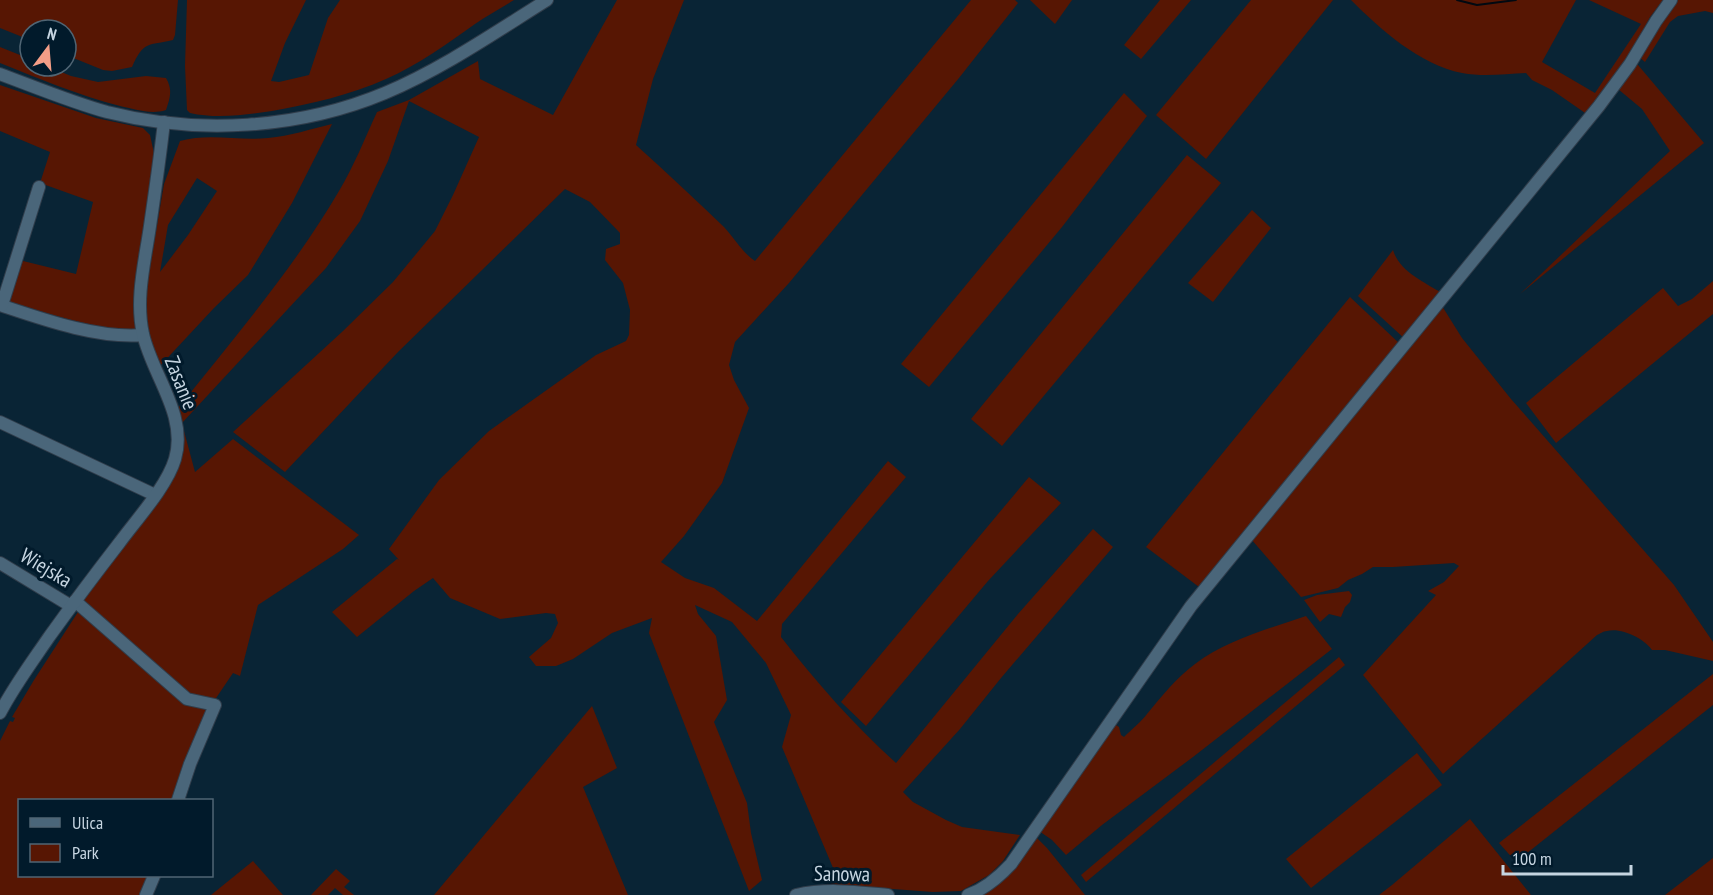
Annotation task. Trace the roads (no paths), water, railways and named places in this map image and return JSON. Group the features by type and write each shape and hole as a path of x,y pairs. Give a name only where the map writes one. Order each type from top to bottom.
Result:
{"street":[{"path":"0,74 92,108 164,123 232,126 270,123 315,115 363,102 394,89 429,72 547,0"},
{"path":"968,895 988,884 1011,864 1191,606 1599,106 1630,64 1671,0"},
{"name":"Zasanie","path":"0,713 23,674 155,495 175,460 178,428 171,405 152,363 140,320 141,284 164,123"},
{"path":"39,187 1,305 90,330 128,336 143,335"},
{"path":"0,423 155,495"},
{"name":"Wiejska","path":"0,563 73,604 187,699 216,705 189,764 179,799"},
{"path":"146,895 154,877"},
{"name":"Sanowa","path":"795,895 832,890 888,895"}],"waterway":[{"path":"1457,0 1477,5 1516,0"}]}
